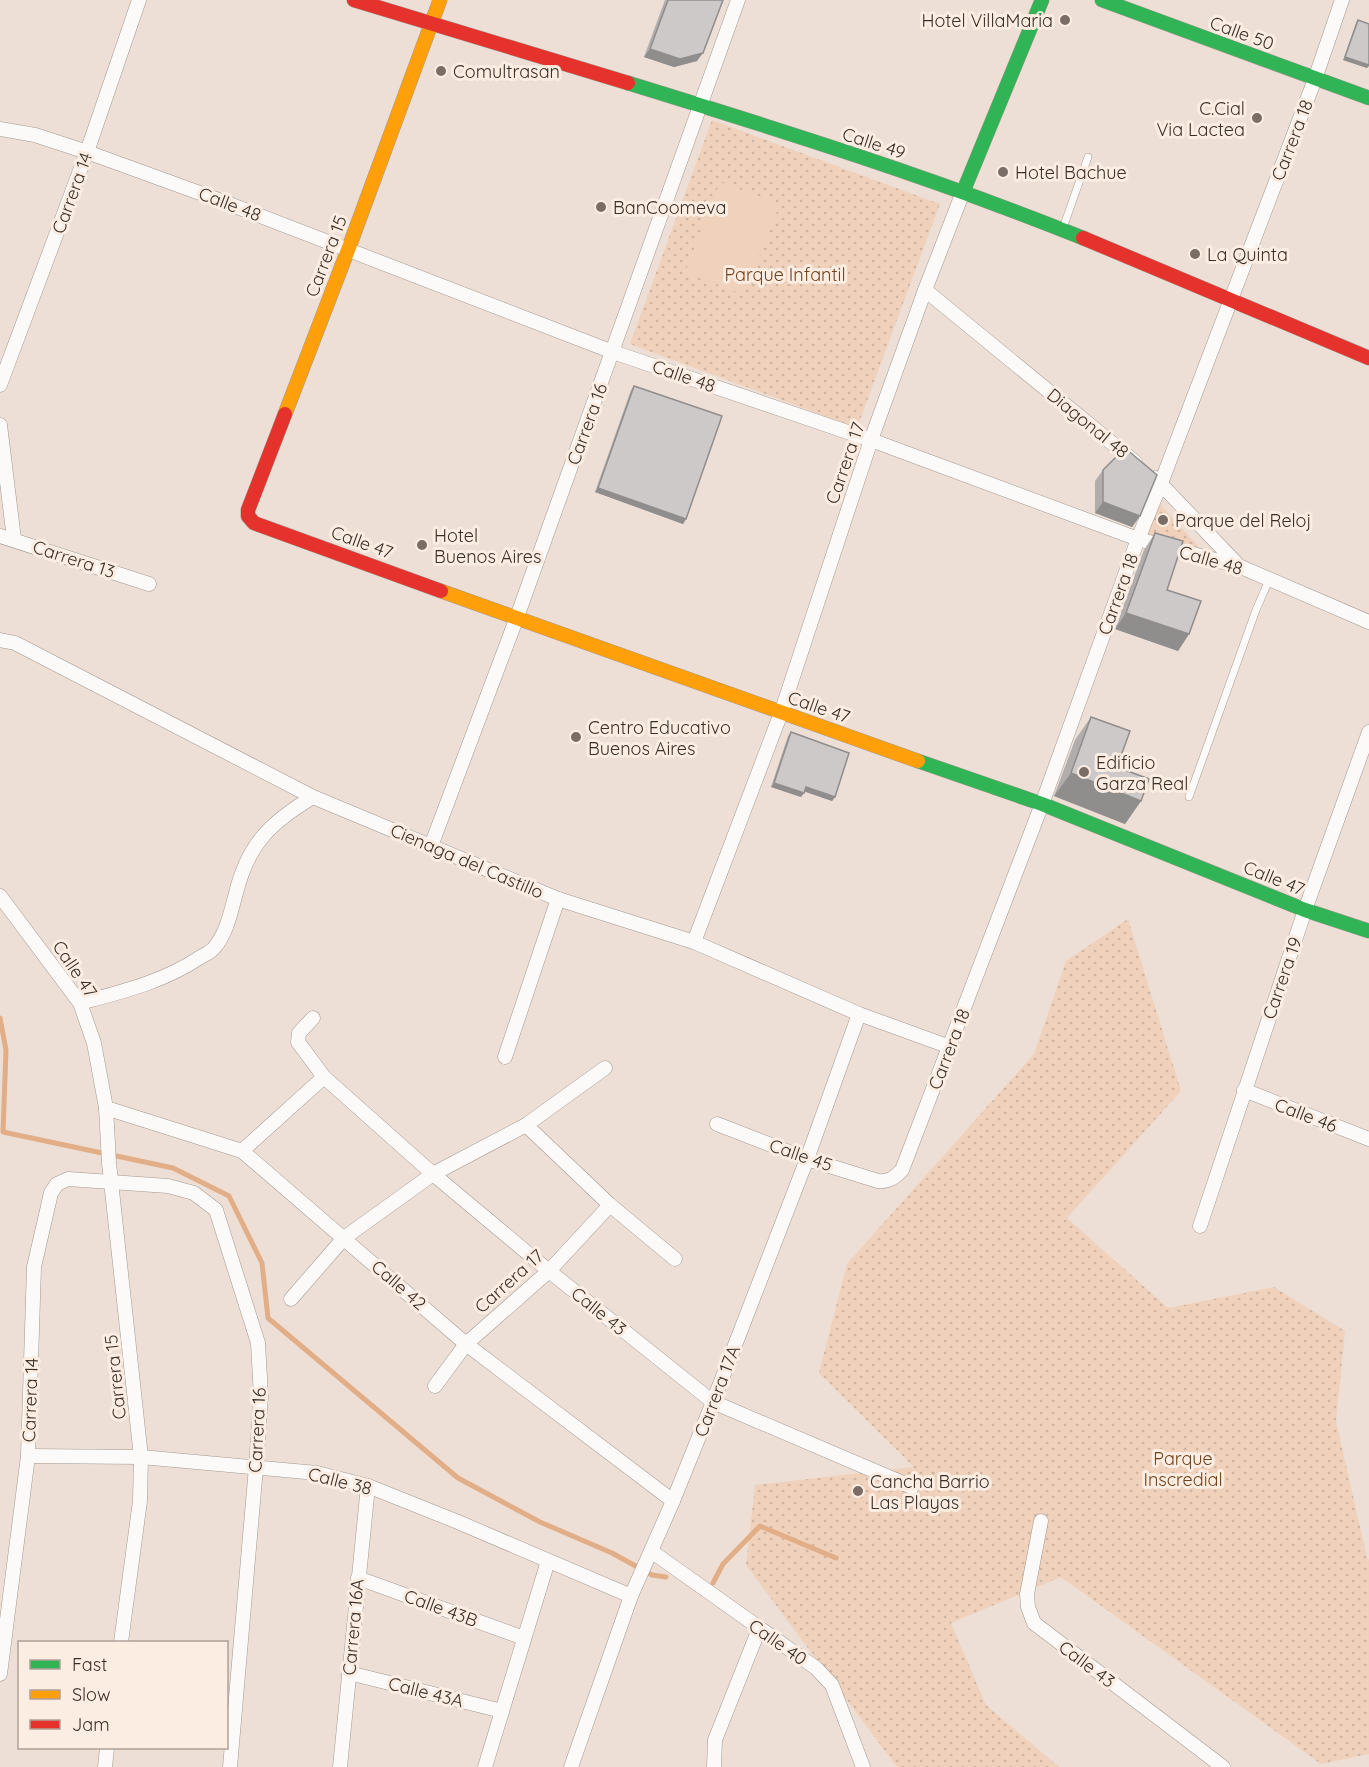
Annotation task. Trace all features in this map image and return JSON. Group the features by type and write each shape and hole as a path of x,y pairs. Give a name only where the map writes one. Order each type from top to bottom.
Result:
{"street":[{"name":"Carrera 14","path":"0,385 87,152 139,0"},
{"name":"Calle 49","path":"354,0 700,104 963,192 1369,358"},
{"name":"Carrera 15","path":"254,523 248,516 248,510 348,250 440,0"},
{"name":"Carrera 16","path":"431,846 518,617 738,0"},
{"name":"Carrera 17","path":"694,942 781,713 871,440 925,290 1042,0"},
{"name":"Calle 50","path":"1102,0 1369,98"},
{"name":"Carrera 18","path":"887,1182 902,1170 950,1047 1042,804 1138,539 1315,79 1342,0"},
{"name":"Calle 48","path":"0,129 35,135 87,152 613,352 871,440 1138,539 1241,567 1369,622"},
{"name":"Diagonal 48","path":"925,290 1161,483 1241,567"},
{"path":"0,425 14,539"},
{"name":"Calle 47","path":"254,523 781,713 1042,804 1305,910 1369,931"},
{"name":"Carrera 13","path":"0,536 148,584"},
{"name":"Cienaga del Castillo","path":"0,640 15,643 313,796 558,899 694,942 859,1014 950,1047"},
{"name":"Carrera 19","path":"1200,1226 1305,910 1369,732"},
{"path":"80,1003 148,984 183,969 214,949 228,923 242,870 252,850 265,832 280,818 313,796"},
{"name":"Calle 47","path":"0,896 80,1003 94,1043 106,1108"},
{"path":"505,1057 558,899"},
{"name":"Carrera 17A","path":"571,1767 631,1596 713,1402 807,1159 859,1014"},
{"name":"Calle 43","path":"313,1018 299,1033 298,1042 324,1077 433,1174 549,1271 713,1402 912,1487"},
{"path":"291,1299 344,1238 433,1174 526,1125 605,1068"},
{"path":"242,1151 324,1077"},
{"name":"Calle 46","path":"1244,1090 1369,1139"},
{"name":"Carrera 15","path":"106,1108 109,1163 141,1457 140,1501 121,1641"},
{"name":"Calle 42","path":"106,1108 242,1151 466,1344 673,1501"},
{"name":"Calle 45","path":"717,1124 807,1159 887,1182"},
{"path":"526,1125 610,1205 675,1260"},
{"name":"Carrera 14","path":"0,1674 28,1456 34,1267 51,1193 57,1184 68,1179 111,1182"},
{"name":"Carrera 16","path":"111,1182 168,1186 194,1193 216,1210 258,1343 261,1396 230,1767"},
{"name":"Carrera 17","path":"435,1386 466,1344 549,1271 610,1205"},
{"name":"Calle 38","path":"28,1456 141,1457 316,1473 368,1486 631,1596"},
{"name":"Carrera 16A","path":"340,1767 368,1486"},
{"name":"Calle 43","path":"1041,1521 1027,1594 1028,1607 1034,1623 1223,1767"},
{"name":"Calle 40","path":"648,1556 816,1668 832,1685 863,1767"},
{"path":"485,1767 548,1561"},
{"name":"Calle 43B","path":"358,1578 524,1638"},
{"path":"714,1767 715,1740 759,1629"},
{"name":"Calle 43A","path":"349,1673 502,1711"},
{"path":"105,1767 107,1749"}],"lane":[{"path":"1063,231 1088,157"},
{"path":"1189,797 1269,580"}],"green space":[{"name":"Parque Infantil","path":"712,120 940,204 857,428 630,344"},
{"path":"720,182 780,204 744,295 685,272"},
{"name":"Parque del Reloj","path":"1158,502 1212,561 1146,538"},
{"name":"Parque Inscredial","path":"1128,919 1181,1091 1067,1218 1168,1308 1274,1287 1345,1331 1336,1421 1369,1560 1369,1754 1321,1764 1061,1577 951,1623 986,1705 1059,1767 897,1767 746,1565 755,1485 914,1467 819,1373 847,1264 1034,1054 1066,961"}],"building":[{"path":"668,0 723,0 703,53 680,59 650,49"},
{"path":"1358,20 1369,24 1369,65 1345,57"},
{"path":"634,386 722,416 686,519 598,488"},
{"path":"1125,448 1157,475 1140,516 1103,502 1103,470"},
{"path":"1155,533 1183,541 1167,590 1201,601 1189,634 1126,613"},
{"path":"1091,717 1130,731 1117,767 1149,779 1141,801 1071,773"},
{"path":"791,732 849,753 835,797 806,787 804,793 774,783"}],"waterway":[{"path":"0,1018 6,1050 3,1132 173,1168 229,1196 262,1263 268,1318 458,1478 540,1522 612,1553 652,1575 666,1577"},
{"path":"713,1583 723,1564 760,1526 836,1558"}],"traffic: fast":[{"path":"963,192 1042,0"},
{"path":"1102,0 1369,98"},
{"path":"628,83 914,175 1083,238"},
{"path":"918,761 1042,804 1305,910 1369,931"}],"traffic: slow":[{"path":"285,414 440,0"},
{"path":"441,591 918,761"}],"traffic: jam":[{"path":"354,0 628,83"},
{"path":"1083,238 1369,358"},
{"path":"285,414 248,510 248,516 254,523 441,591"}],"place":[{"name":"Hotel VillaMaria","path":"1065,20"},
{"name":"Comultrasan","path":"441,71"},
{"name":"C.Cial Via Lactea","path":"1257,118"},
{"name":"Hotel Bachue","path":"1003,172"},
{"name":"BanCoomeva","path":"601,207"},
{"name":"La Quinta","path":"1195,254"},
{"name":"Parque del Reloj","path":"1163,520"},
{"name":"Hotel Buenos Aires","path":"422,545"},
{"name":"Centro Educativo Buenos Aires","path":"576,737"},
{"name":"Edificio Garza Real","path":"1084,772"},
{"name":"Cancha Barrio Las Playas","path":"858,1491"}]}
